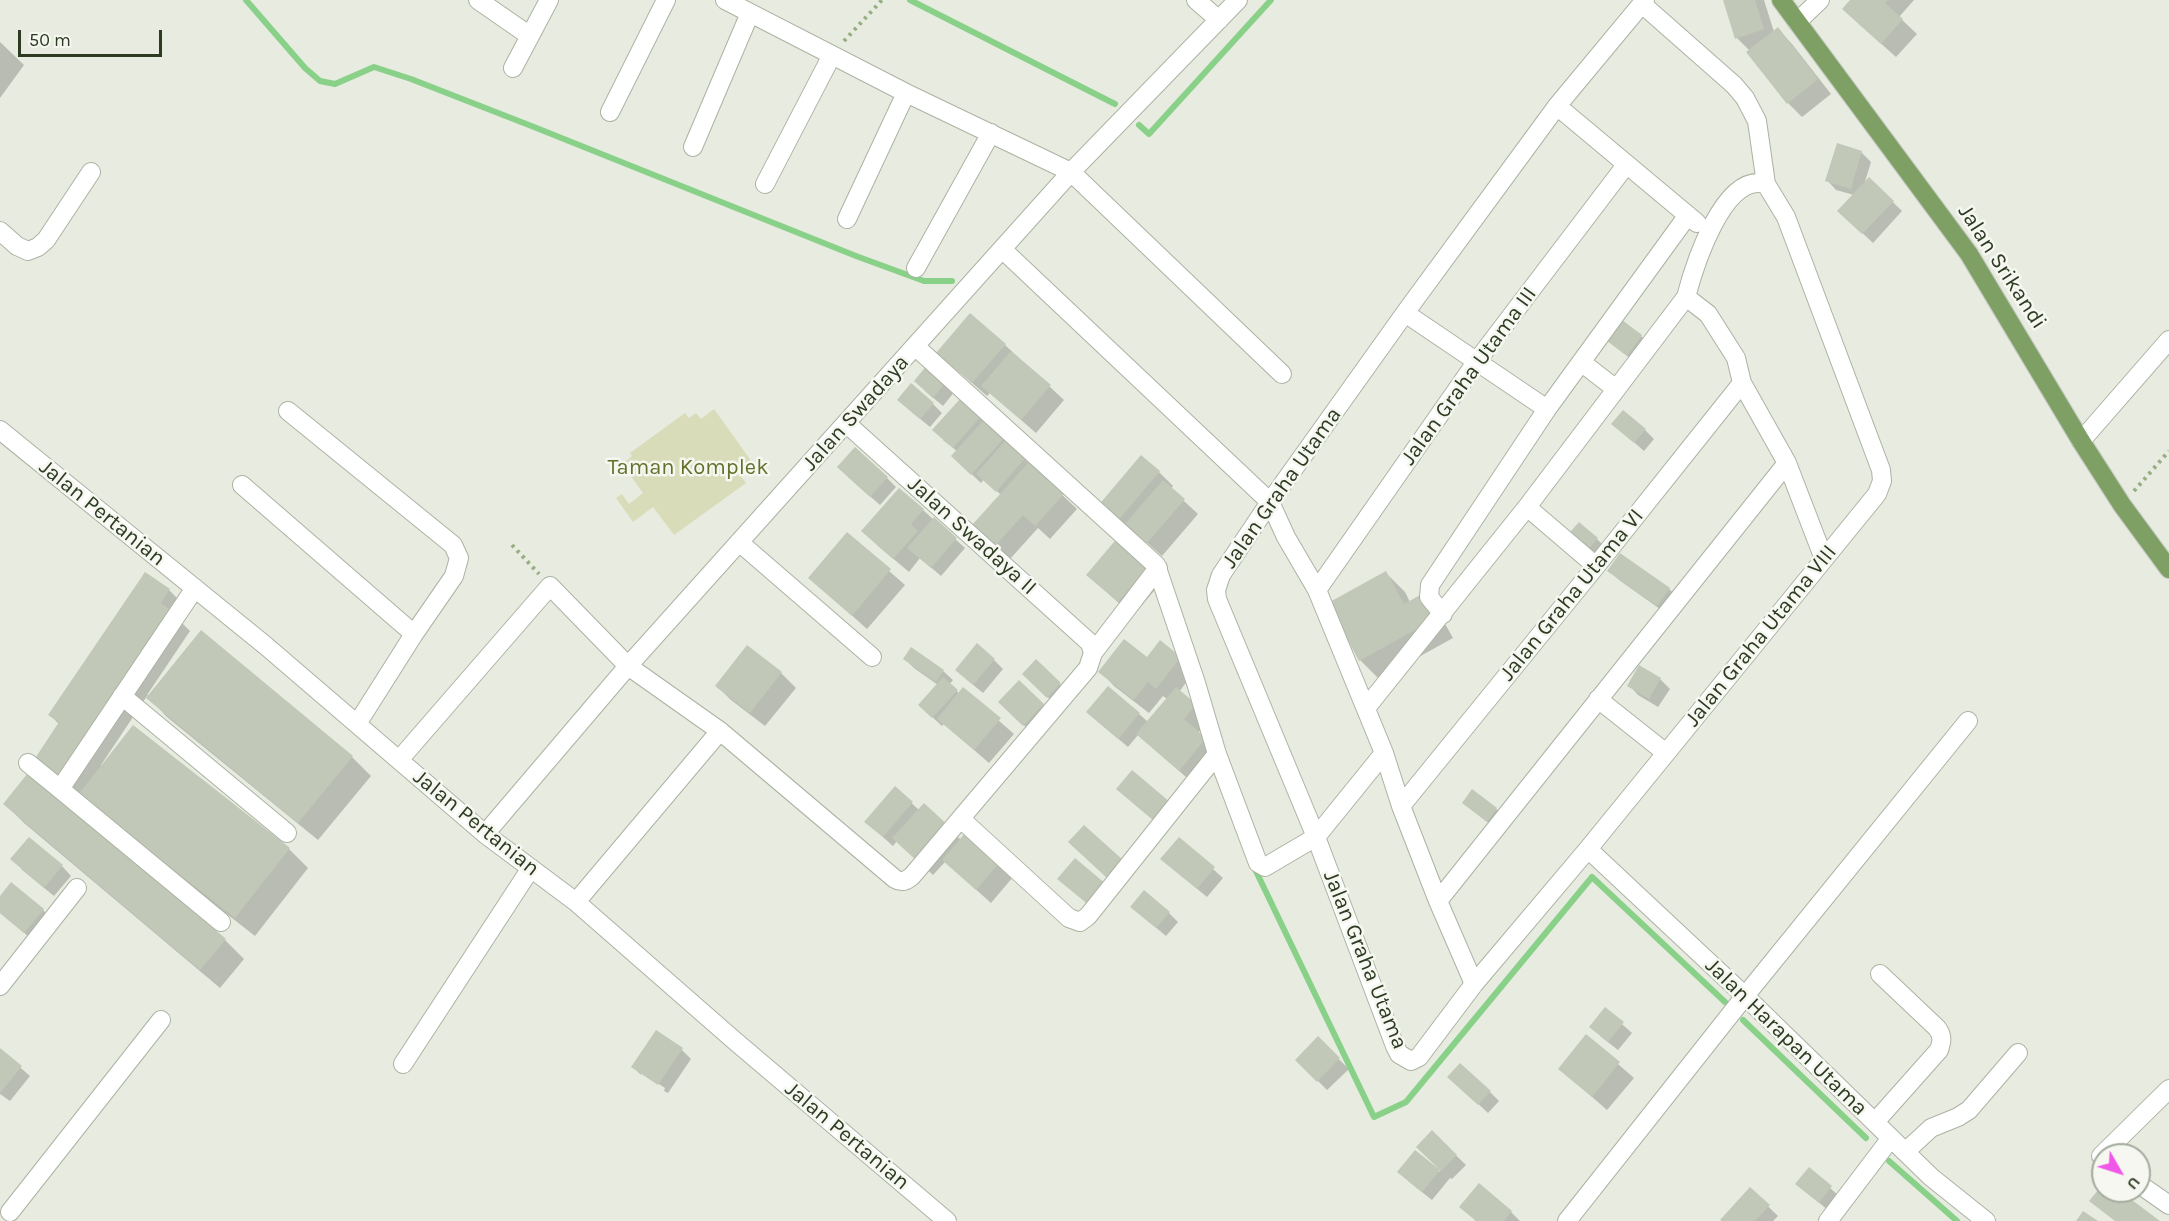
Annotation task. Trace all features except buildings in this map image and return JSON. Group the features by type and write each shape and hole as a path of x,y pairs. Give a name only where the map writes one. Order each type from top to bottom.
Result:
{"main road":[{"name":"Jalan Srikandi","path":"1781,0 1969,254 2081,441 2122,505 2169,569"}],"street":[{"path":"478,0 530,36"},
{"path":"513,68 549,0"},
{"path":"610,112 666,0"},
{"path":"725,0 906,93 1071,172 1282,374"},
{"path":"1196,0 1219,20"},
{"name":"Jalan Swadaya","path":"485,834 628,666 1071,172 1238,0"},
{"path":"1797,22 1820,0"},
{"path":"1366,708 1527,507 1686,297 1696,259 1707,233 1731,198 1743,188 1760,182 1766,184 1757,121 1745,98 1643,2"},
{"name":"Jalan Graha Utama","path":"1419,1057 1411,1061 1405,1059 1395,1046 1316,837 1217,599 1216,590 1221,575 1270,502 1406,313 1557,106 1643,2"},
{"path":"693,147 750,13"},
{"path":"765,184 832,55"},
{"path":"847,219 906,93"},
{"path":"1557,106 1707,233"},
{"path":"916,268 991,133"},
{"name":"Jalan Graha Utama III","path":"1317,590 1477,361 1626,165"},
{"path":"0,231 17,246 28,251 38,247 46,240 91,172"},
{"name":"Jalan Graha Utama VIII","path":"1419,1057 1474,984 1588,849 1877,494 1882,481 1881,470 1786,217 1772,190 1766,184"},
{"path":"1443,614 1429,597 1430,585 1547,409 1688,215"},
{"path":"1002,249 1270,502 1286,537 1317,590 1384,753 1401,806 1438,901 1474,984"},
{"path":"1686,297 1708,314 1736,358 1742,382 1787,463 1824,559"},
{"path":"1406,313 1547,409"},
{"path":"2081,441 2169,340"},
{"path":"916,347 1158,568 1217,754 1258,863 1271,864 1316,837 1384,753"},
{"path":"1581,362 1616,389"},
{"name":"Jalan Graha Utama VI","path":"1401,806 1742,382"},
{"path":"288,411 456,549 459,558 454,576 357,724"},
{"name":"Jalan Swadaya II","path":"846,423 1090,643 1093,653"},
{"name":"Jalan Pertanian","path":"0,430 195,588 485,834 576,902 946,1221"},
{"path":"1438,901 1787,463"},
{"path":"242,485 414,634"},
{"path":"1527,507 1596,566"},
{"path":"1465,532 1492,551"},
{"path":"739,542 872,657"},
{"path":"399,760 549,586 628,666 720,731 900,881 905,881 912,876 961,819 1088,668 1093,653 1158,568"},
{"path":"60,789 195,588"},
{"path":"122,696 287,833"},
{"path":"1598,699 1666,753"},
{"path":"1567,1221 1745,996 1968,721"},
{"path":"576,902 720,731"},
{"path":"961,819 1069,918 1080,922 1088,916 1217,754"},
{"path":"28,763 220,922"},
{"name":"Jalan Harapan Utama","path":"1588,849 1745,996 1931,1177 1986,1221"},
{"path":"403,1064 531,868"},
{"path":"0,986 77,888"},
{"path":"1875,1122 1939,1050 1942,1042 1942,1035 1938,1028 1880,974"},
{"path":"10,1212 161,1020"},
{"path":"1905,1152 1931,1128 1969,1110 2018,1053"},
{"path":"2114,1143 2169,1089"},
{"path":"1828,1221 1891,1138"},
{"path":"2151,1192 2169,1205"}],"path":[{"path":"832,55 882,0"},
{"path":"2122,505 2169,451"},
{"path":"512,545 549,586"}],"green space":[{"name":"Taman Komplek","path":"714,409 752,462 738,472 746,483 674,535 653,507 633,522 616,498 622,494 629,504 643,493 622,464 632,456 630,453 685,413 689,418 696,413 701,419"}],"waterway":[{"path":"246,0 305,68 320,81 335,84 374,67 534,127 856,256 924,281 952,281"},
{"path":"910,0 1115,104"},
{"path":"1139,125 1149,134 1271,0"},
{"path":"1254,867 1374,1117 1406,1102 1592,877 1725,1002"},
{"path":"1743,1020 1866,1138"},
{"path":"1889,1161 1957,1221"}]}
